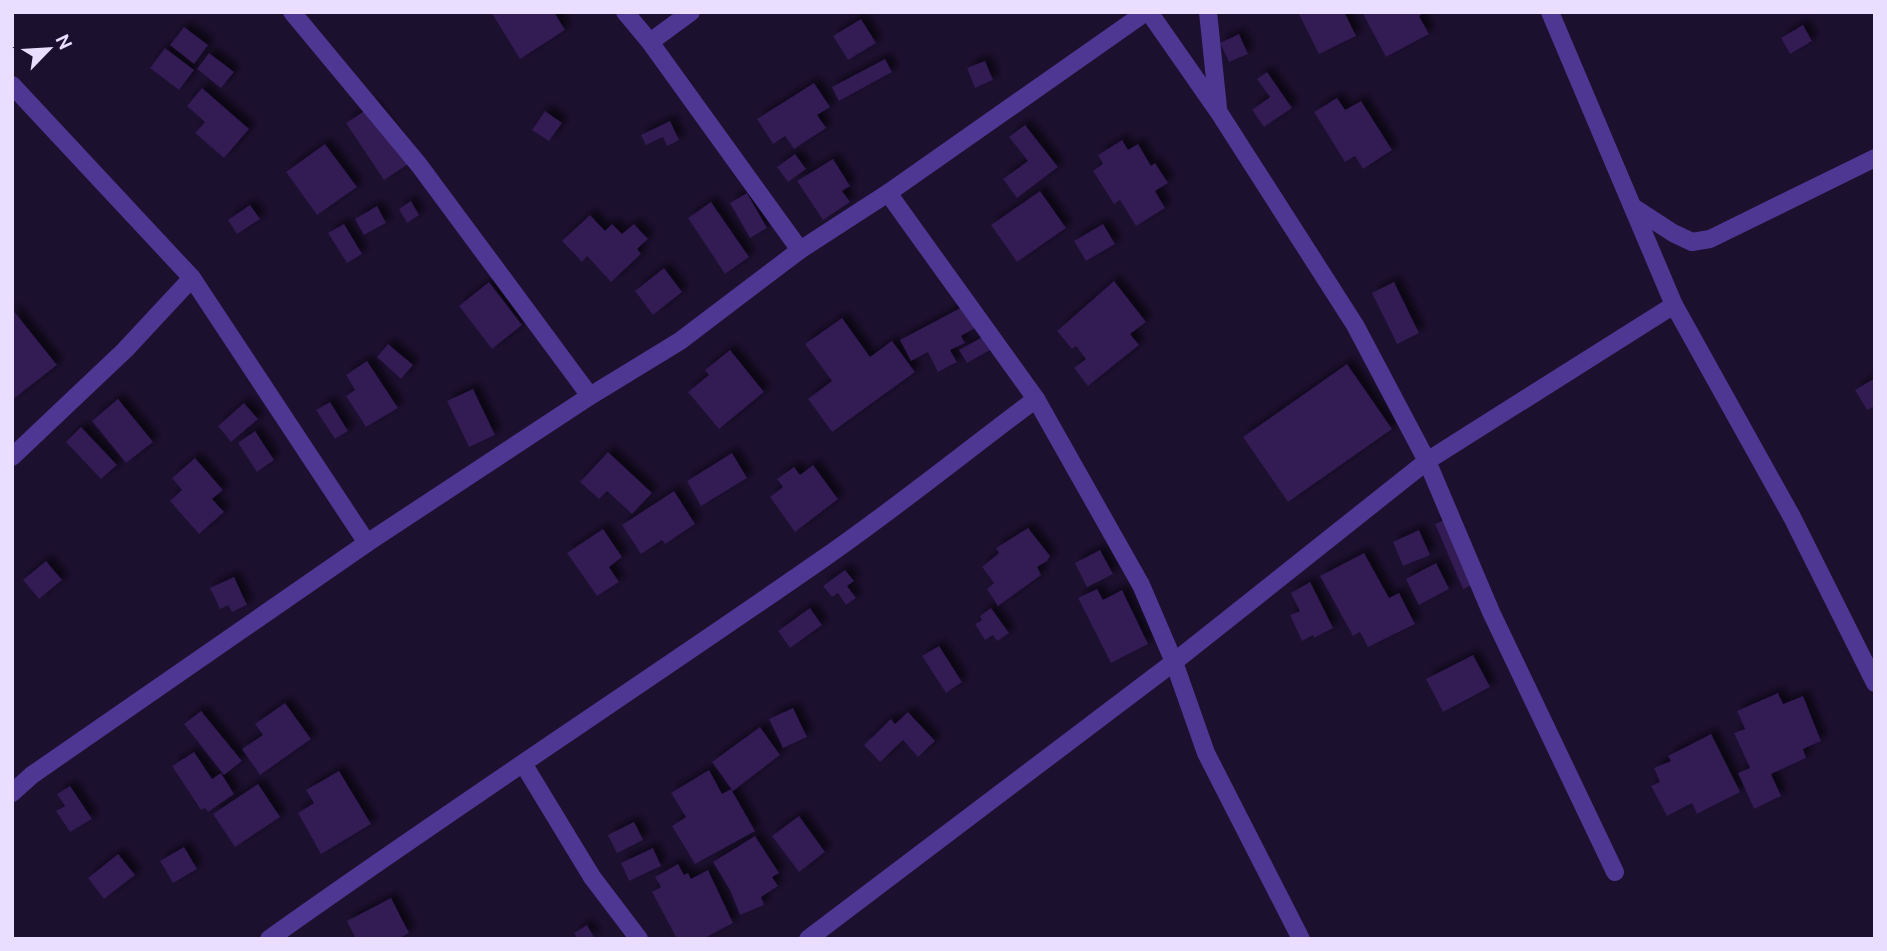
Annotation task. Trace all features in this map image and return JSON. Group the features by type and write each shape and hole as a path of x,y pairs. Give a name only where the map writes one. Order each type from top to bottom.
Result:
{"street":[{"path":"292,12 419,165 590,396"},
{"path":"625,12 650,42 800,250"},
{"path":"650,42 691,12"},
{"path":"12,793 32,775 367,543 590,396 680,341 800,250 888,193 1148,12 1218,111 1355,326 1427,461 1491,612 1615,872"},
{"path":"1208,12 1218,111"},
{"path":"1550,12 1674,304 1792,517 1872,672"},
{"path":"12,85 192,278 367,543"},
{"path":"1633,207 1692,242 1710,239 1875,158"},
{"path":"888,193 1036,400 1141,585 1174,662 1206,753 1301,939"},
{"path":"12,457 125,351 192,278"},
{"path":"821,936 1174,662 1427,461 1674,304"},
{"path":"269,939 403,843 523,765 827,556 1036,400"},
{"path":"523,765 592,877 639,939"}],"building":[{"path":"491,12 554,12 565,30 520,59"},
{"path":"1298,12 1344,12 1356,36 1319,54"},
{"path":"1362,12 1426,12 1419,16 1429,34 1386,57"},
{"path":"861,19 876,43 848,60 833,36"},
{"path":"1803,25 1812,41 1790,54 1781,38"},
{"path":"184,27 208,45 194,64 170,45"},
{"path":"1239,34 1248,54 1229,62 1220,43"},
{"path":"165,48 194,70 179,90 150,68"},
{"path":"209,53 234,72 221,88 197,69"},
{"path":"885,59 892,72 839,101 832,87"},
{"path":"985,61 993,80 975,88 967,68"},
{"path":"1267,72 1292,108 1264,127 1252,110 1270,97 1257,79"},
{"path":"814,83 830,107 817,115 826,128 794,149 785,136 773,144 757,119"},
{"path":"202,88 249,129 224,158 195,133 205,122 187,106"},
{"path":"1337,98 1345,110 1361,101 1392,150 1363,169 1355,156 1345,162 1314,112"},
{"path":"372,106 410,163 384,180 346,123"},
{"path":"545,111 562,123 549,141 532,130"},
{"path":"670,121 679,140 667,146 663,137 646,145 641,135"},
{"path":"1025,125 1058,167 1017,198 1003,179 1028,161 1009,137"},
{"path":"1122,140 1128,150 1138,144 1151,166 1155,163 1168,183 1155,191 1165,208 1136,226 1120,200 1114,204 1093,171 1103,164 1098,155"},
{"path":"325,144 357,187 317,215 286,172"},
{"path":"795,154 806,169 788,182 777,167"},
{"path":"833,159 850,186 842,191 850,202 823,220 797,181"},
{"path":"1040,191 1066,228 1017,262 991,225"},
{"path":"747,193 767,228 750,238 730,203"},
{"path":"411,201 419,215 407,223 399,209"},
{"path":"711,202 749,257 725,274 688,218"},
{"path":"250,205 260,219 237,234 228,220"},
{"path":"377,206 386,223 364,235 355,219"},
{"path":"590,215 605,231 612,224 622,234 634,224 648,239 637,249 641,254 611,282 587,256 582,262 562,241"},
{"path":"344,224 362,254 347,263 328,233"},
{"path":"1103,224 1115,244 1086,261 1074,241"},
{"path":"664,268 682,292 653,315 635,291"},
{"path":"1114,281 1146,322 1130,334 1139,345 1088,386 1074,368 1086,359 1076,346 1072,349 1057,331"},
{"path":"489,282 522,325 492,349 459,306"},
{"path":"1394,282 1419,333 1397,344 1372,293"},
{"path":"964,306 975,328 961,336 965,343 950,350 957,362 938,372 928,352 911,361 900,340"},
{"path":"12,309 57,365 12,400"},
{"path":"842,318 870,357 892,341 915,372 832,432 808,399 832,381 805,344"},
{"path":"984,336 992,349 967,363 959,350"},
{"path":"388,344 413,365 401,379 377,357"},
{"path":"730,350 764,392 719,429 688,392 709,375 705,370"},
{"path":"367,361 398,408 366,427 346,396 355,390 346,375"},
{"path":"1347,364 1392,429 1288,502 1243,437"},
{"path":"1875,378 1875,406 1867,410 1855,390"},
{"path":"473,389 495,435 469,447 447,401"},
{"path":"118,399 153,442 126,463 92,421"},
{"path":"330,402 348,431 335,439 316,410"},
{"path":"244,403 258,419 231,442 218,426"},
{"path":"81,427 117,465 101,479 66,442"},
{"path":"255,431 274,460 257,472 238,443"},
{"path":"608,452 652,493 632,514 607,491 599,499 580,482"},
{"path":"732,453 747,478 701,506 687,481"},
{"path":"195,458 223,490 212,499 224,512 199,534 170,501 182,490 172,478"},
{"path":"813,465 838,499 795,532 770,497 783,487 777,479 794,467 800,475"},
{"path":"674,491 695,524 665,544 662,540 641,554 622,525"},
{"path":"1446,519 1474,584 1463,589 1435,524"},
{"path":"1028,528 1050,556 1037,567 1041,575 998,606 987,589 994,583 982,567 999,553 996,548"},
{"path":"603,529 622,557 609,567 619,582 597,596 567,553"},
{"path":"1419,530 1430,555 1403,566 1393,542"},
{"path":"1100,550 1113,574 1087,587 1075,563"},
{"path":"1364,553 1389,598 1399,593 1415,624 1368,647 1360,632 1353,636 1320,576"},
{"path":"46,561 62,580 39,599 23,580"},
{"path":"1436,563 1449,589 1419,605 1406,579"},
{"path":"845,570 854,581 847,586 856,598 846,605 838,593 832,597 823,586"},
{"path":"234,577 247,605 232,612 228,605 220,609 210,588"},
{"path":"1310,582 1333,628 1302,641 1290,615 1300,611 1291,593"},
{"path":"1097,589 1103,600 1122,590 1148,644 1111,663 1078,598"},
{"path":"810,608 822,625 790,648 778,631"},
{"path":"991,608 1009,633 997,641 993,635 985,640 975,624 982,620 980,616"},
{"path":"939,646 962,682 946,693 922,656"},
{"path":"1473,655 1490,687 1443,712 1426,679"},
{"path":"1778,693 1783,704 1803,696 1821,741 1803,749 1806,758 1771,774 1781,796 1754,809 1738,773 1750,768 1734,733 1745,729 1737,711"},
{"path":"285,703 311,739 260,775 242,749 263,735 255,724"},
{"path":"793,708 807,737 783,748 769,719"},
{"path":"201,711 242,761 224,775 184,724"},
{"path":"908,712 935,741 918,757 903,740 880,762 864,745 891,719 895,724"},
{"path":"760,727 780,755 733,791 712,762"},
{"path":"1711,734 1740,792 1697,814 1692,803 1667,816 1651,786 1660,782 1654,768 1671,761 1668,756"},
{"path":"194,752 212,779 221,773 234,794 208,812 205,808 201,810 172,766"},
{"path":"709,770 722,794 731,789 755,831 695,864 672,826 686,817 671,793"},
{"path":"339,771 371,824 321,854 298,813 314,803 306,790"},
{"path":"258,784 280,817 235,847 213,814"},
{"path":"70,786 92,819 70,832 56,811 65,806 57,794"},
{"path":"799,816 825,852 799,872 772,836"},
{"path":"634,822 643,840 617,853 608,835"},
{"path":"755,836 779,873 772,877 778,886 761,897 764,905 740,915 730,890 713,862"},
{"path":"184,847 197,869 173,883 160,861"},
{"path":"653,848 661,866 629,881 621,863"},
{"path":"118,854 135,875 104,899 88,878"},
{"path":"678,864 684,875 688,873 691,879 708,870 733,923 703,939 677,939 652,892 661,887 655,877"},
{"path":"391,898 409,933 398,939 356,939 347,921"},
{"path":"587,925 595,939 578,939 574,933"}]}
